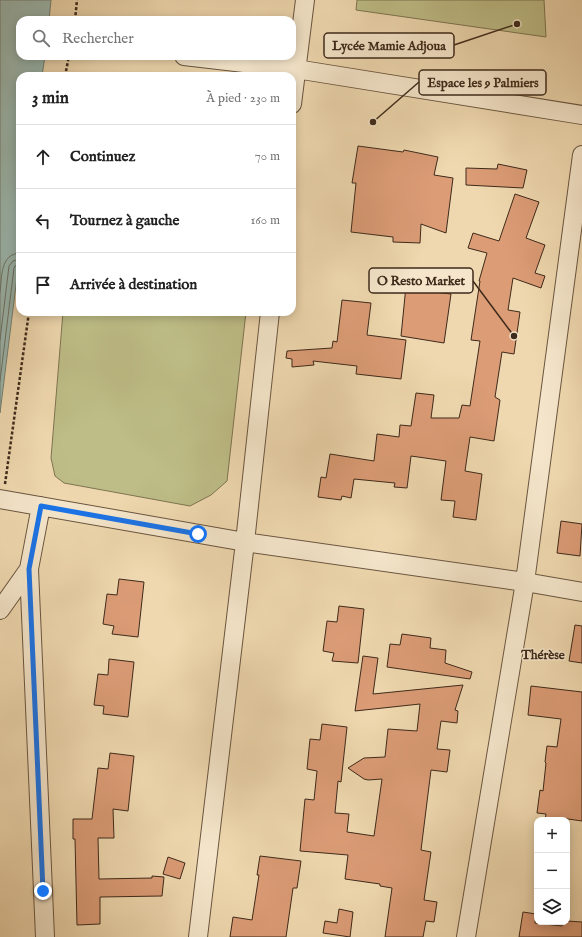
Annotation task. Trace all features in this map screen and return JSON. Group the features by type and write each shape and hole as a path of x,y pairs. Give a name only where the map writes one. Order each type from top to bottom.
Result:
{"street":[{"path":"296,72 305,0"},
{"path":"218,60 296,69 582,115"},
{"path":"466,937 525,582 582,155"},
{"path":"198,937 245,542 270,316"},
{"path":"2,499 245,542 525,582 582,592"},
{"path":"41,506 29,569 46,937"},
{"path":"0,610 29,569"}],"path":[{"path":"75,16 77,0"},
{"path":"66,72 68,60"},
{"path":"2,499 28,316"}],"shaded area":[{"path":"357,0 544,0 546,37 356,10"},
{"path":"63,316 246,316 227,481 211,495 190,506 64,483 55,476 51,458"}],"water":[{"path":"0,0 51,0 49,16 16,16 16,60 44,60 43,72 16,72 16,285 0,413"}],"building":[{"path":"358,146 403,152 404,150 438,157 434,175 453,178 446,233 421,224 420,243 393,242 393,237 351,232 356,183 352,183"},
{"path":"498,164 527,170 523,188 466,185 466,168 497,169"},
{"path":"515,194 539,202 526,238 545,245 535,273 545,276 541,288 513,278 508,310 520,312 514,354 502,352 495,397 500,400 494,441 470,437 465,471 482,474 476,520 453,517 455,501 441,500 446,461 411,456 407,488 394,487 395,483 354,479 351,498 342,496 341,500 318,497 321,477 326,478 330,454 374,461 377,434 399,437 400,425 411,426 416,393 434,395 431,418 459,418 462,405 470,406 480,341 471,340 479,281 487,253 468,248 473,233 499,241"},
{"path":"406,286 420,287 420,290 451,294 444,343 401,336"},
{"path":"342,300 371,303 367,335 406,340 401,379 356,374 357,366 313,361 314,365 292,367 292,359 286,358 287,351 332,348 333,341 337,342"},
{"path":"561,521 582,524 580,556 557,553"},
{"path":"119,579 144,582 138,637 112,634 114,626 103,624 107,594 117,595"},
{"path":"339,606 364,609 358,663 332,661 334,653 323,651 327,621 337,622"},
{"path":"575,625 582,626 582,663 569,661"},
{"path":"402,634 431,638 430,648 446,650 445,663 472,672 470,679 387,667 390,644 400,645"},
{"path":"363,656 378,658 373,694 463,685 455,710 458,711 457,723 441,721 437,749 450,750 447,772 431,770 421,850 431,852 424,900 437,902 434,922 426,921 423,937 385,937 392,888 380,886 380,884 345,879 348,855 300,851 305,799 314,800 317,771 307,769 310,739 320,740 322,724 347,727 341,782 338,781 335,813 349,814 347,832 374,836 382,779 364,779 348,768 364,758 385,757 388,729 417,731 420,704 355,711"},
{"path":"109,659 134,662 128,717 103,714 104,706 94,705 98,674 108,675"},
{"path":"531,686 582,692 582,821 570,819 570,817 546,817 546,814 537,813 540,790 543,791 547,746 557,747 561,719 528,715"},
{"path":"110,753 134,756 128,811 113,809 114,838 98,838 99,879 152,878 152,876 164,877 162,896 100,897 100,924 77,925 75,839 73,839 73,819 92,819 98,768 108,769"},
{"path":"260,856 301,861 297,888 293,888 286,937 230,937 233,917 252,920 259,875 257,875"},
{"path":"168,857 185,863 180,879 163,874"},
{"path":"339,909 353,912 350,937 323,933 325,921 337,923"},
{"path":"523,912 534,914 534,925 562,926 570,925 570,921 582,922 582,937 519,937"}],"place":[{"name":"Lycée Mamie Adjoua","path":"517,24"},
{"name":"Espace les 9 Palmiers","path":"373,122"},
{"name":"O Resto Market","path":"514,336"}],"district":[{"name":"Thérèse","path":"543,654"}],"route":[{"path":"43,891 29,569 41,506 198,534"}]}
